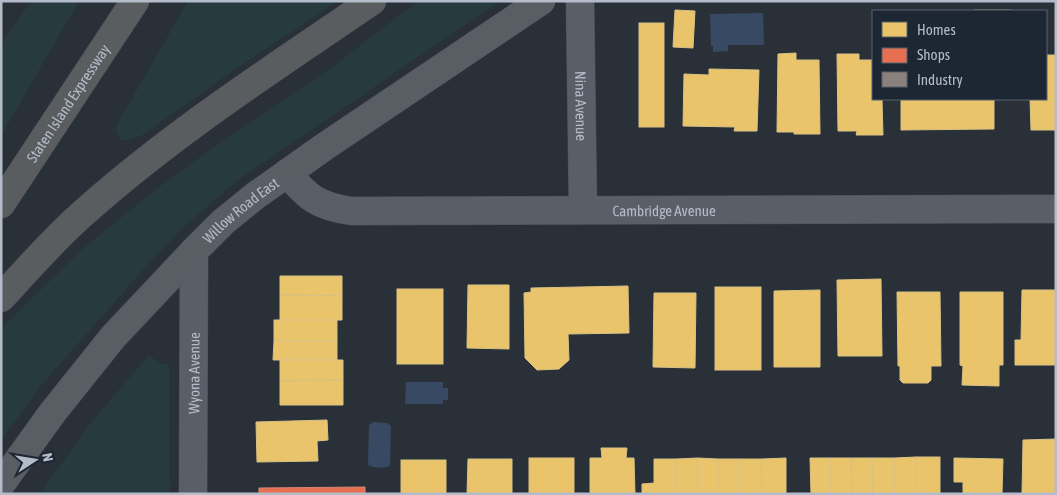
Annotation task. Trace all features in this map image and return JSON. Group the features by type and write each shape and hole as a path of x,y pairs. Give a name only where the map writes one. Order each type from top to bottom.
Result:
{"highway":[{"name":"Staten Island Expressway","path":"1,204 135,1"},
{"path":"1,298 80,216 161,148 212,110 372,1"}],"main road":[{"name":"Willow Road East","path":"1,484 53,412 113,337 194,251 236,212 287,173 541,1"}],"street":[{"name":"Nina Avenue","path":"580,1 583,210"},
{"name":"Cambridge Avenue","path":"287,173 302,191 317,202 351,211 1056,209"},
{"name":"Wyona Avenue","path":"192,494 194,251"}],"green space":[{"path":"31,1 79,1 1,136 1,45"},
{"path":"188,1 338,1 230,73 141,136 121,140 116,132 116,126"},
{"path":"418,1 500,1 237,181 186,225 150,262 39,388 1,441 2,327 85,247 155,190 331,68"},
{"path":"149,355 161,364 169,364 170,494 40,494 89,425"}],"water":[{"path":"763,13 764,45 728,45 728,51 713,52 713,46 711,46 710,14"},
{"path":"406,382 443,382 443,388 448,388 448,400 443,400 443,404 405,404"},
{"path":"373,422 387,423 391,426 390,466 384,468 368,465 369,425"}],"building: Homes":[{"path":"675,10 695,11 693,48 673,47"},
{"path":"639,23 664,23 664,127 639,127"},
{"path":"796,53 796,60 819,60 820,134 777,132 778,54"},
{"path":"837,54 859,54 859,60 872,60 872,100 882,100 883,135 856,135 857,131 838,131"},
{"path":"1047,55 1056,55 1056,130 1031,130 1030,100 1047,100"},
{"path":"709,69 759,70 757,131 734,131 735,127 683,126 684,74 709,75"},
{"path":"901,100 994,100 994,129 901,130"},
{"path":"280,276 342,276 342,296 280,295"},
{"path":"881,279 882,356 838,356 837,280"},
{"path":"468,285 509,285 509,349 467,348"},
{"path":"628,286 629,333 568,334 569,360 559,369 537,370 525,358 524,293 531,292 531,288"},
{"path":"715,287 761,287 761,370 715,370"},
{"path":"397,289 443,289 443,364 397,364"},
{"path":"820,290 820,367 774,367 774,291"},
{"path":"1022,290 1056,290 1056,365 1015,365 1015,340 1021,340"},
{"path":"897,292 940,292 941,366 931,366 931,380 928,383 903,383 900,380 900,366 898,366"},
{"path":"960,292 1003,292 1003,365 999,365 999,386 962,385 963,366 960,365"},
{"path":"654,293 696,293 695,368 653,367"},
{"path":"280,295 342,296 342,320 280,321"},
{"path":"274,320 337,320 337,341 274,341"},
{"path":"274,341 337,341 337,360 273,360"},
{"path":"280,360 343,360 343,380 280,381"},
{"path":"343,380 343,405 280,405 280,381"},
{"path":"327,420 328,440 317,441 318,461 257,462 256,422"},
{"path":"1056,439 1056,494 1022,494 1023,440"},
{"path":"601,448 627,448 626,458 634,458 635,494 590,494 590,458 602,458"},
{"path":"916,457 916,494 894,494 894,458"},
{"path":"916,457 940,457 940,494 916,494"},
{"path":"529,458 574,458 574,494 529,494"},
{"path":"698,458 718,459 718,494 698,494"},
{"path":"698,458 698,494 676,494 676,459"},
{"path":"786,458 786,494 762,494 761,459"},
{"path":"810,458 831,458 831,494 811,494"},
{"path":"831,458 851,458 852,494 831,494"},
{"path":"851,458 872,458 873,494 852,494"},
{"path":"872,458 894,458 894,494 873,494"},
{"path":"954,458 1003,459 1002,494 963,494 963,482 954,482"},
{"path":"468,459 512,459 512,494 467,494"},
{"path":"654,459 676,459 676,494 642,494 642,484 654,483"},
{"path":"718,459 739,459 739,494 718,494"},
{"path":"739,459 761,459 762,494 739,494"},
{"path":"401,460 446,460 446,494 401,494"}],"building: Shops":[{"path":"365,487 365,494 259,494 259,488"}]}
